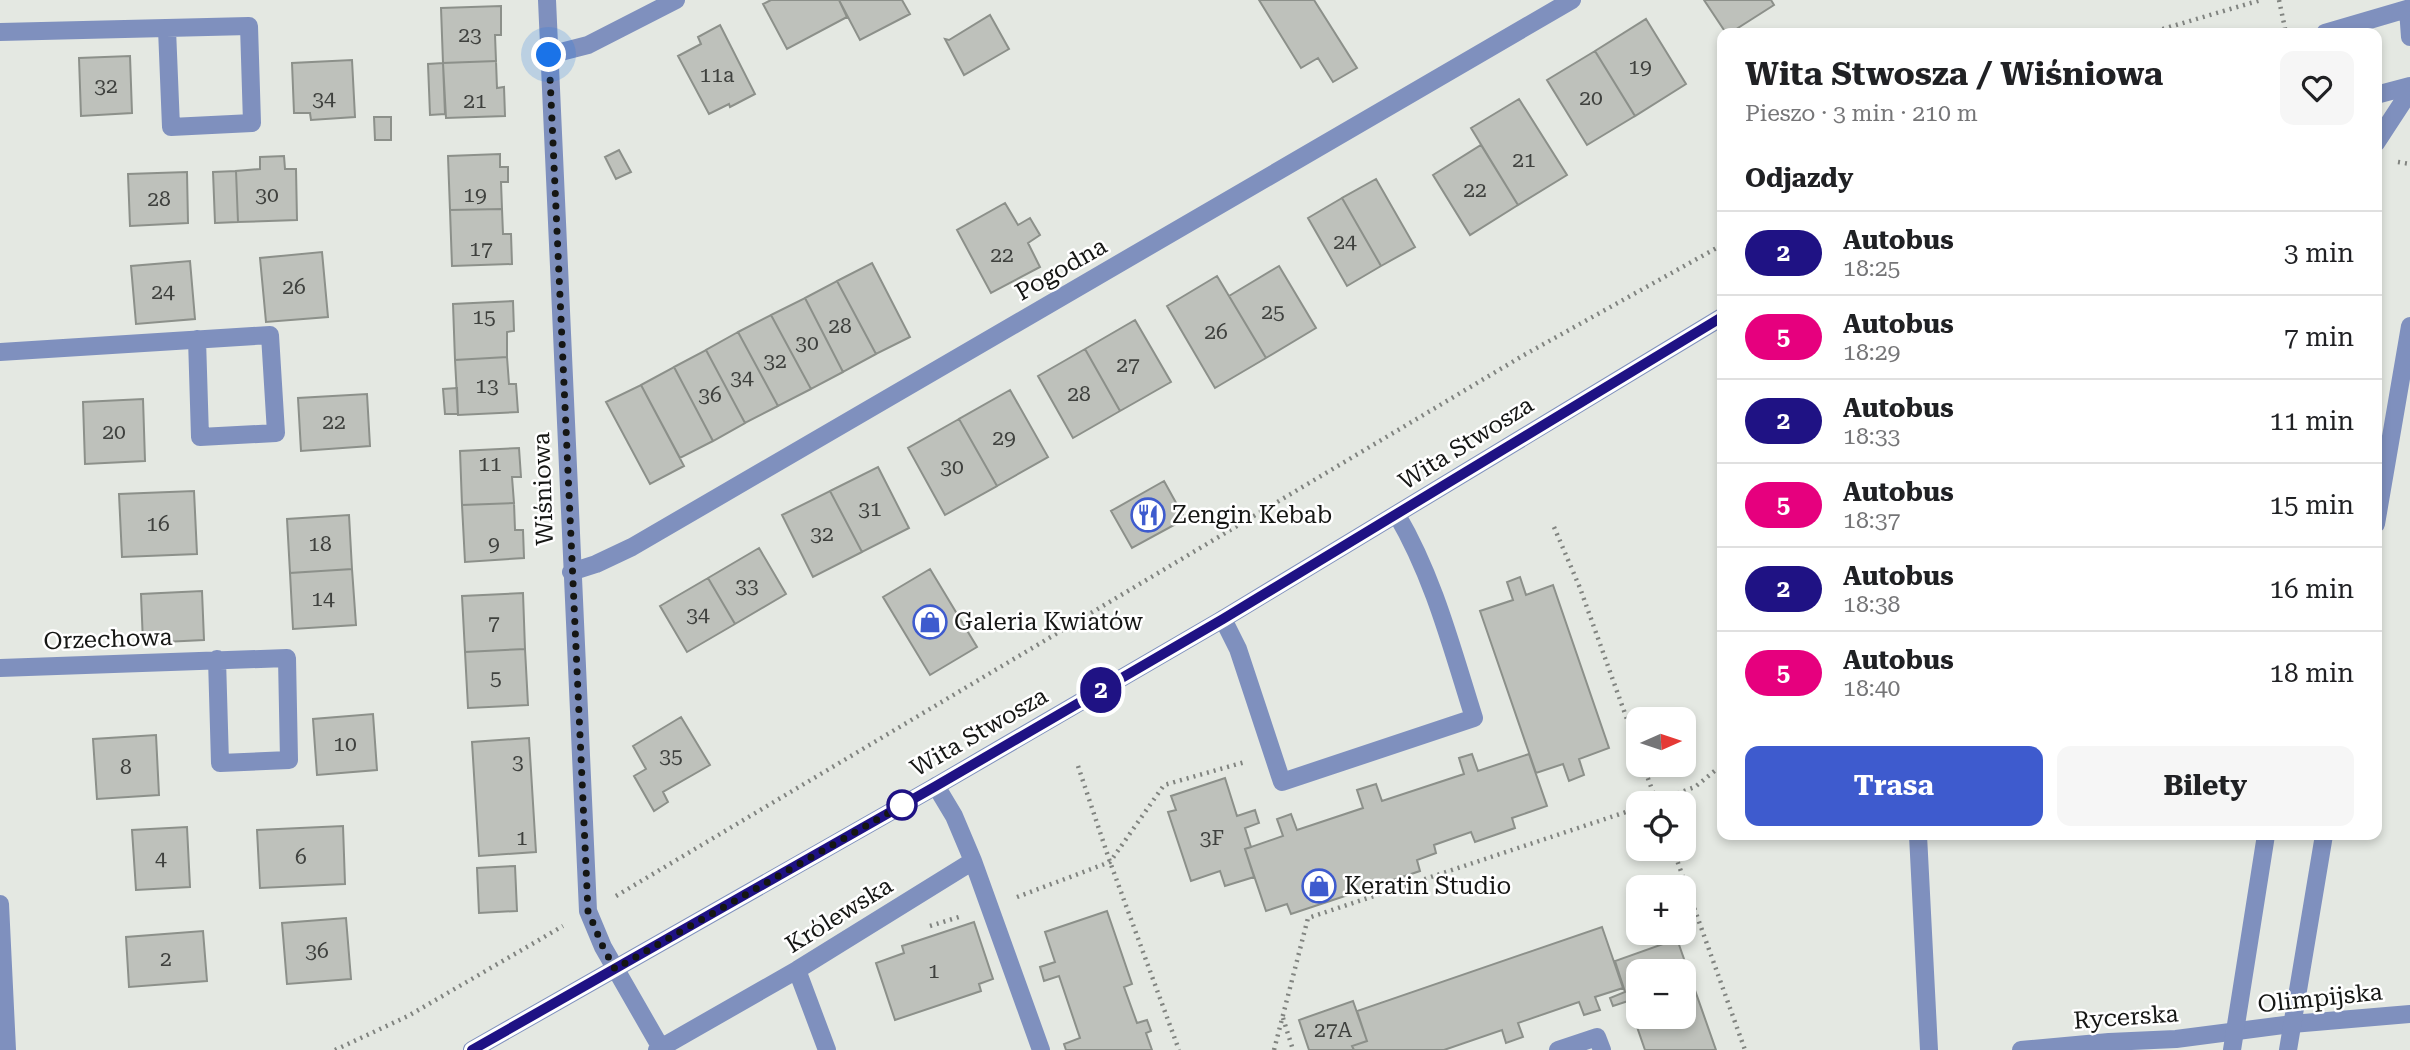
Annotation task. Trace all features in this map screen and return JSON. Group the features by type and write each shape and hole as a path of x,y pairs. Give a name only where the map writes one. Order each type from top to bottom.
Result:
{"street":[{"name":"Wiśniowa","path":"547,0 588,911 603,947 659,1049"},
{"path":"549,55 588,45 676,0"},
{"name":"Pogodna","path":"571,572 632,547 1572,0"},
{"path":"2340,28 2408,6 2410,37"},
{"path":"0,32 249,26 253,123 171,128 167,29"},
{"path":"2382,94 2410,89"},
{"path":"2382,133 2410,89"},
{"name":"Wita Stwosza","path":"472,1050 1223,619 1717,320"},
{"path":"2382,489 2410,326"},
{"path":"0,352 197,339 270,335 276,433 200,437 197,339"},
{"path":"1223,619 1238,649 1282,782 1474,718 1431,583 1416,547 1397,515"},
{"name":"Orzechowa","path":"0,668 218,659 287,658 289,761 219,763 218,659"},
{"path":"936,786 954,817 973,861 1041,1050"},
{"path":"1918,840 1929,1050"},
{"path":"2232,1050 2265,840"},
{"path":"2288,1050 2323,840"},
{"name":"Królewska","path":"659,1049 797,970 973,861"},
{"path":"0,904 8,1050"},
{"path":"797,970 827,1050"},
{"name":"Olimpijska","path":"2235,1032 2292,1024 2410,1014"},
{"name":"Rycerska","path":"2021,1050 2235,1032"},
{"path":"1558,1050 1597,1037 1602,1050"}],"path":[{"path":"2166,28 2261,0"},
{"path":"2279,0 2285,28"},
{"path":"335,1050 408,1016 650,877 1524,355 1717,248"},
{"path":"1554,527 1580,588 1626,716"},
{"path":"923,928 990,907 1110,862 1164,785 1273,754"},
{"path":"1078,766 1179,1050"},
{"path":"1685,791 1695,787 1717,769"},
{"path":"1274,1050 1308,918 1626,811"},
{"path":"1677,861 1745,1050"},
{"path":"1282,1018 1293,1050"}],"building":[{"path":"771,0 839,0 847,17 787,49 763,4"},
{"path":"839,0 902,0 910,14 860,40"},
{"path":"1259,0 1314,0 1357,68 1333,82 1318,58 1301,68"},
{"path":"1704,0 1771,0 1774,5 1738,28 1723,28"},
{"path":"501,6 501,35 495,35 496,61 443,63 441,8"},
{"path":"990,15 1009,49 964,75 945,39 949,40"},
{"path":"1646,19 1686,84 1635,116 1595,51"},
{"path":"720,25 755,94 709,114 678,56 701,44 698,37"},
{"path":"1595,51 1635,116 1587,145 1547,80"},
{"path":"130,56 132,113 81,116 79,58"},
{"path":"352,60 355,117 311,120 310,113 294,113 292,63"},
{"path":"496,61 497,88 504,87 505,116 446,118 443,63"},
{"path":"443,63 445,114 430,115 428,64"},
{"path":"1519,99 1567,175 1518,205 1471,128"},
{"path":"374,117 391,117 391,140 375,140"},
{"path":"1481,145 1518,205 1470,235 1433,175"},
{"path":"619,150 631,172 616,179 605,157"},
{"path":"500,154 500,167 508,167 508,182 501,182 502,209 450,210 448,156"},
{"path":"284,156 285,169 296,169 297,220 238,222 236,171 260,169 260,157"},
{"path":"236,171 238,222 215,223 213,172"},
{"path":"187,172 188,223 130,226 128,174"},
{"path":"1376,179 1415,247 1381,266 1342,198"},
{"path":"1342,198 1381,266 1347,286 1308,218"},
{"path":"1005,203 1018,225 1030,218 1040,235 1028,243 1040,267 991,293 957,230"},
{"path":"502,209 503,234 511,234 512,264 452,266 450,210"},
{"path":"322,252 328,317 266,322 260,258"},
{"path":"190,261 195,319 136,324 131,266"},
{"path":"872,263 910,337 876,354 837,281"},
{"path":"1279,266 1316,328 1266,358 1229,296"},
{"path":"1217,276 1266,358 1215,388 1167,306"},
{"path":"837,281 876,354 843,372 805,298"},
{"path":"805,298 843,372 811,389 771,315"},
{"path":"513,301 514,331 507,332 507,357 455,360 453,304"},
{"path":"771,315 811,389 778,406 738,332"},
{"path":"1135,320 1171,382 1120,411 1085,349"},
{"path":"738,332 778,406 745,423 706,350"},
{"path":"1085,349 1120,411 1073,438 1038,376"},
{"path":"706,350 745,423 713,441 674,367"},
{"path":"507,357 509,384 516,384 518,412 458,415 455,360"},
{"path":"674,367 713,441 680,458 641,385"},
{"path":"641,385 684,466 650,484 606,402"},
{"path":"457,388 458,414 445,414 443,389"},
{"path":"1010,390 1048,457 997,486 959,419"},
{"path":"367,394 370,446 301,451 298,398"},
{"path":"143,399 145,461 85,464 83,402"},
{"path":"959,419 997,486 945,515 908,448"},
{"path":"519,448 521,477 512,477 514,503 462,505 460,451"},
{"path":"878,467 909,528 862,552 830,491"},
{"name":"Zengin Kebab","path":"1164,481 1185,519 1132,548 1111,511"},
{"path":"194,491 197,554 122,557 119,494"},
{"path":"830,491 862,552 813,577 782,515"},
{"path":"514,503 515,530 523,530 524,558 465,562 462,505"},
{"path":"349,515 352,569 290,573 287,519"},
{"path":"759,548 786,594 735,624 708,578"},
{"path":"352,569 356,625 293,629 290,573"},
{"name":"Galeria Kwiatów","path":"930,569 977,647 930,675 883,597"},
{"path":"1520,577 1526,595 1553,585 1609,748 1579,759 1584,775 1569,781 1563,764 1536,773 1480,611 1513,600 1507,582"},
{"path":"708,578 735,624 687,652 660,606"},
{"path":"202,591 204,640 143,643 141,594"},
{"path":"523,593 525,649 465,652 462,596"},
{"path":"525,649 528,705 468,708 465,652"},
{"path":"373,714 377,770 317,775 313,719"},
{"path":"681,717 710,765 663,792 668,802 654,811 634,776 646,769 633,746"},
{"path":"156,735 159,795 97,799 93,739"},
{"path":"529,738 536,852 479,856 472,742"},
{"path":"1472,754 1478,771 1529,754 1547,806 1512,818 1515,828 1475,842 1471,832 1434,845 1436,853 1417,860 1420,871 1291,914 1287,904 1266,911 1245,849 1283,836 1277,819 1291,814 1297,830 1363,808 1357,790 1376,784 1382,801 1464,774 1459,758"},
{"path":"1225,778 1237,816 1255,810 1259,823 1245,828 1251,847 1245,849 1254,877 1225,886 1220,871 1191,881 1168,812 1176,810 1171,796"},
{"path":"343,826 345,884 260,888 257,830"},
{"path":"187,827 190,887 136,890 132,830"},
{"path":"515,866 517,911 479,913 477,868"},
{"path":"1107,911 1132,984 1124,987 1137,1023 1147,1020 1151,1031 1146,1033 1152,1050 1066,1050 1064,1044 1080,1038 1059,976 1044,981 1040,967 1055,962 1045,932"},
{"path":"346,918 351,979 287,984 282,923"},
{"path":"974,922 993,979 979,984 981,991 895,1020 876,963 904,953 902,946"},
{"path":"1602,927 1623,988 1595,997 1600,1010 1584,1015 1579,1002 1518,1023 1523,1037 1506,1043 1502,1030 1444,1050 1354,1050 1352,1046 1367,1041 1357,1011"},
{"path":"203,931 207,981 129,987 126,937"},
{"path":"1660,945 1679,945 1684,959 1626,959 1626,1002 1613,1006 1610,998 1625,992 1615,961"},
{"path":"1696,993 1716,1050 1645,1050 1638,1029 1696,1029"},
{"path":"1353,1001 1367,1041 1352,1046 1354,1050 1309,1050 1299,1020"}],"bus line":[{"name":"2","path":"472,1050 1223,619 1717,320"}],"place":[{"name":"Zengin Kebab","path":"1148,515"},
{"name":"Galeria Kwiatów","path":"930,622"},
{"name":"Keratin Studio","path":"1319,886"}],"route":[{"path":"549,55 588,911 603,947 615,969 913,799 902,805"}]}
